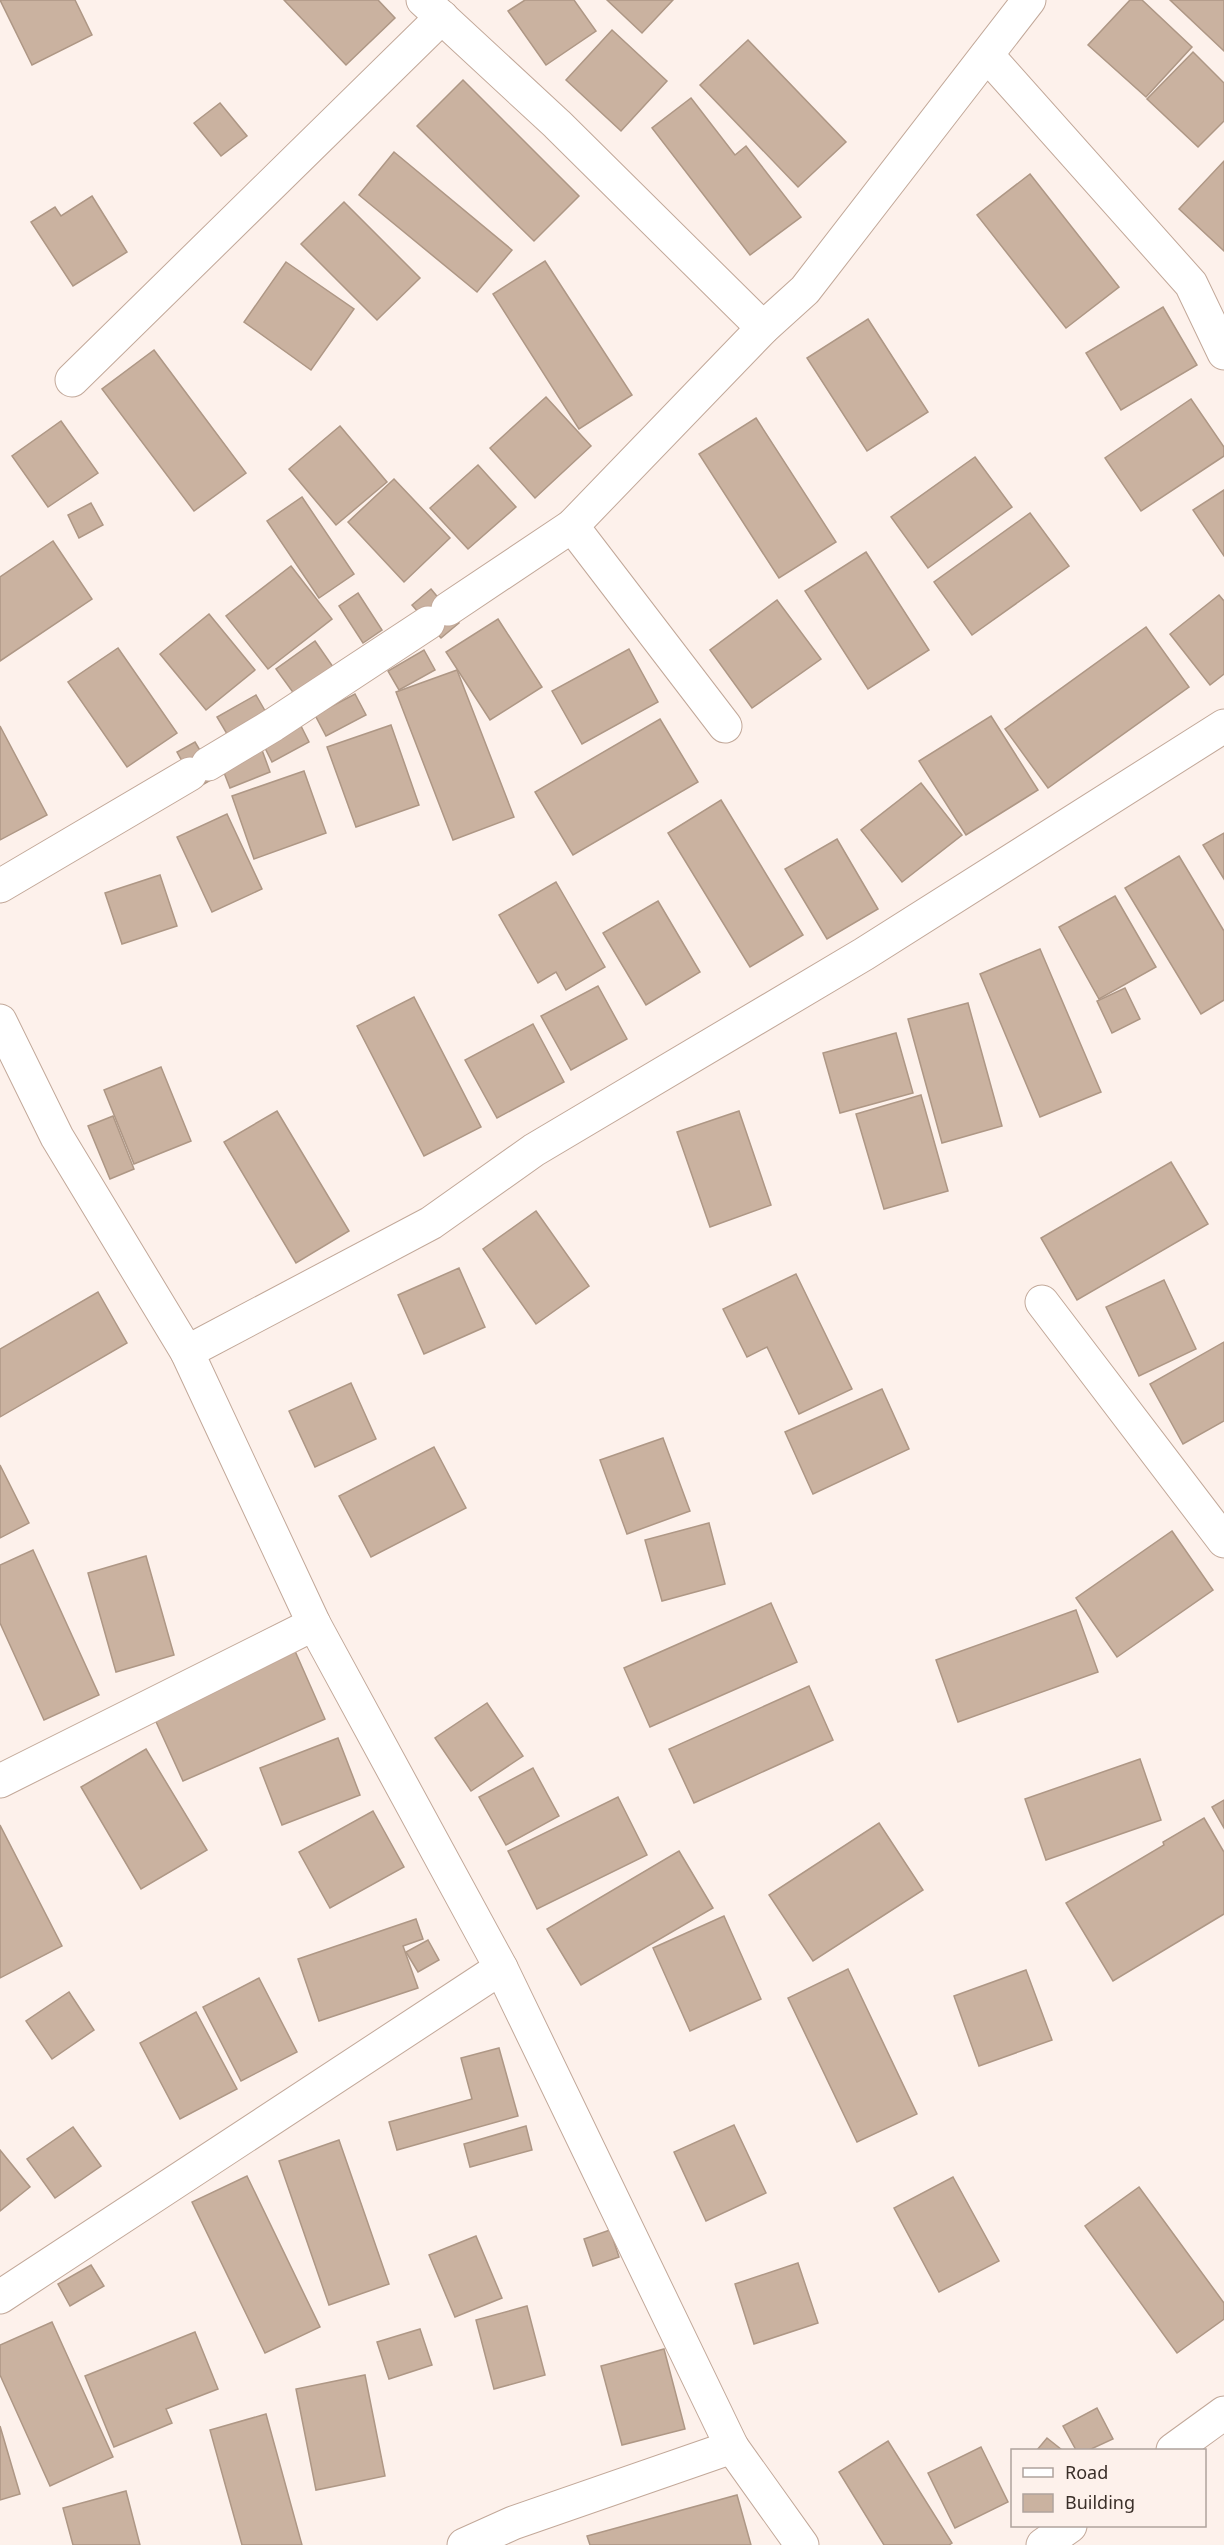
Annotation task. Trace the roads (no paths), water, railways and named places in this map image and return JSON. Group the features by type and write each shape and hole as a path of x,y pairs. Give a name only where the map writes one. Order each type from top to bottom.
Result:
{"street":[{"path":"0,886 273,725 572,526 763,328 805,290 1029,0"},
{"path":"72,380 433,8 557,124 763,328"},
{"path":"987,55 1191,284 1224,353"},
{"path":"572,526 725,726"},
{"path":"187,1352 430,1223 534,1150 864,954 1224,726"},
{"path":"0,1021 57,1137 187,1352 314,1624 501,1968 732,2447 802,2545"},
{"path":"1042,1302 1224,1541"},
{"path":"0,1781 314,1624"},
{"path":"0,2297 501,1968"},
{"path":"1176,2449 1224,2413"},
{"path":"464,2545 513,2523 732,2447"},
{"path":"1043,2545 1069,2527"}]}
